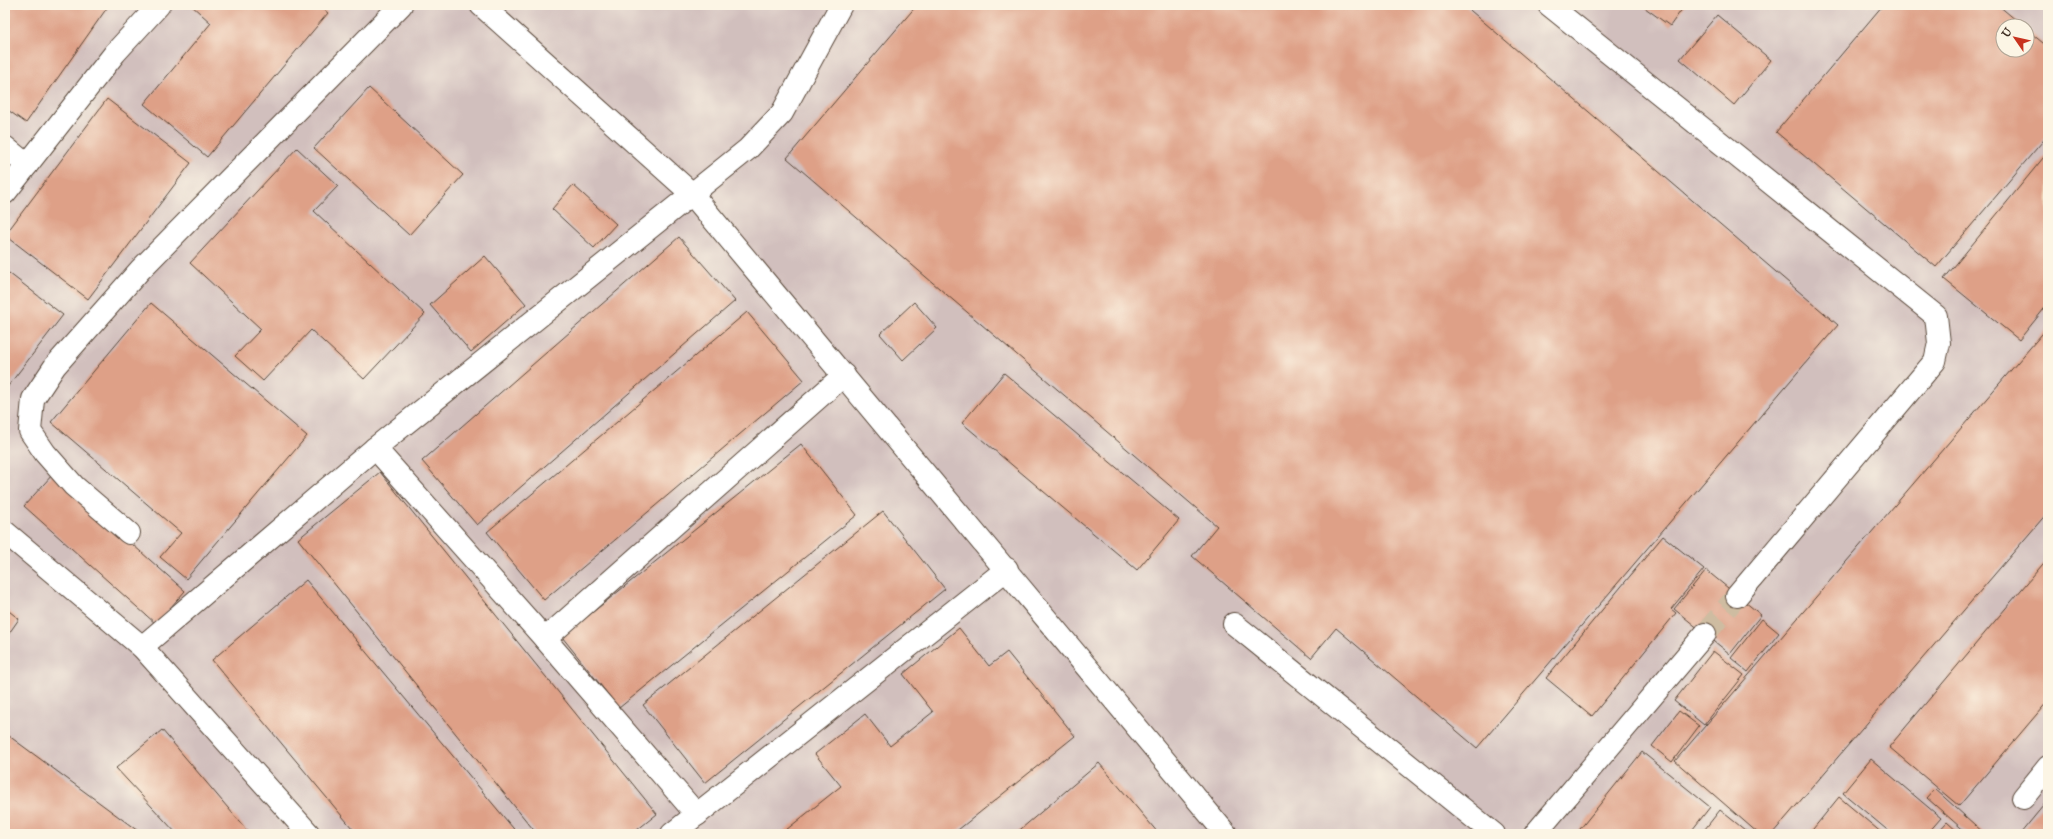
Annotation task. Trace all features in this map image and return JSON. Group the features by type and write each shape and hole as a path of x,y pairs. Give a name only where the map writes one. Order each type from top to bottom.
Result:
{"street":[{"path":"5,193 115,53 159,5"},
{"path":"129,533 74,486 45,453 30,431 33,399 55,366 140,270 401,5"},
{"path":"481,5 691,193 1007,569 1226,834"},
{"path":"142,647 375,448 691,193 748,149 782,113 841,5"},
{"path":"1549,5 1936,316 1939,343 1934,361 1737,596"},
{"path":"5,147 27,165"},
{"path":"545,639 844,375"},
{"path":"375,448 545,639 697,815"},
{"path":"5,532 142,647 309,834"},
{"path":"672,834 1007,569"},
{"path":"1234,624 1494,834"},
{"path":"1536,834 1705,634"},
{"path":"2023,798 2048,767"}],"shaded area":[{"path":"5,5 2048,5 2048,834 5,834"}],"building":[{"path":"5,5 109,5 26,123 5,108"},
{"path":"191,5 318,5 328,13 207,157 144,104 211,23"},
{"path":"917,5 1464,5 1838,325 1477,748 1336,628 1311,658 1192,556 1217,526 787,158"},
{"path":"1641,5 1685,5 1670,26"},
{"path":"1883,5 1998,5 2013,18 1995,18 1995,58 2035,58 2035,36 2048,47 2048,135 1936,267 1776,132"},
{"path":"1717,15 1771,60 1734,105 1680,59"},
{"path":"369,88 463,175 409,235 314,148"},
{"path":"107,99 191,163 88,299 5,235"},
{"path":"297,148 338,186 314,211 425,314 364,379 311,330 263,381 235,356 261,329 190,263"},
{"path":"2048,152 2048,304 2019,340 1944,279"},
{"path":"573,185 616,224 594,248 552,209"},
{"path":"679,237 735,301 477,525 422,461"},
{"path":"485,256 526,304 471,352 430,305"},
{"path":"5,270 63,315 5,390"},
{"path":"914,302 937,328 903,360 880,334"},
{"path":"151,303 307,436 186,579 160,557 181,533 51,422"},
{"path":"747,312 804,380 544,600 487,532"},
{"path":"2048,327 2048,512 1772,834 1759,834 1675,761"},
{"path":"1004,373 1179,520 1137,570 962,423"},
{"path":"801,444 857,515 619,708 562,637"},
{"path":"380,472 657,814 632,834 537,834 298,539"},
{"path":"53,474 185,591 156,624 24,506"},
{"path":"883,511 945,589 705,783 643,705"},
{"path":"1663,536 1704,569 1671,609 1676,613 1592,716 1546,678"},
{"path":"2048,558 2048,701 1959,806 1889,747"},
{"path":"1706,570 1761,615 1730,654 1674,609"},
{"path":"306,580 518,834 357,834 212,660"},
{"path":"5,608 19,619 5,639"},
{"path":"1762,619 1779,633 1748,672 1731,658"},
{"path":"959,628 989,666 1007,652 1075,736 953,834 781,834 841,786 815,754 865,714 890,746 933,712 903,674"},
{"path":"1713,651 1744,675 1704,725 1674,701"},
{"path":"1679,711 1699,726 1672,762 1652,746"},
{"path":"162,730 250,834 177,834 116,768"},
{"path":"5,733 142,834 5,834"},
{"path":"1642,752 1710,807 1689,834 1576,834"},
{"path":"1871,759 1941,818 1927,834 1892,834 1843,793"},
{"path":"1099,763 1159,834 1015,834"},
{"path":"1935,789 1985,834 1968,834 1927,798"},
{"path":"1839,797 1883,834 1809,834"},
{"path":"2048,800 2048,834 2020,834"},
{"path":"1720,810 1750,834 1701,834"},
{"path":"1947,822 1960,834 1936,834"}],"tunnel":[{"path":"1705,634 1737,596"}]}
